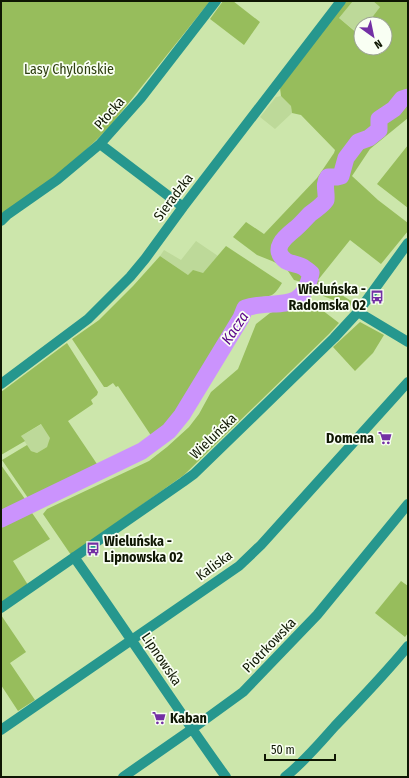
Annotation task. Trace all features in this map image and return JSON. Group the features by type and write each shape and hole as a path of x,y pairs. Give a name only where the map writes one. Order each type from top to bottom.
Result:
{"street":[{"name":"Płocka","path":"1,221 7,215 57,180 100,144 141,98 216,1"},
{"name":"Sieradzka","path":"1,384 88,319 135,271 341,1"},
{"path":"100,144 183,207"},
{"name":"Wieluńska","path":"1,608 194,474 334,338 358,312 408,243"},
{"path":"358,312 408,342"},
{"name":"Kaliska","path":"1,730 238,566 261,545 408,382"},
{"name":"Piotrkowska","path":"123,777 192,730 243,692 312,621 408,504"},
{"name":"Lipnowska","path":"74,557 132,639 192,730 226,777"},
{"path":"285,777 298,766 347,714 408,646"}],"shaded area":[{"path":"353,1 373,1 380,7 373,16 353,16 353,29 339,18"},
{"path":"281,96 291,106 292,113 275,129 260,117 276,97"},
{"path":"196,241 218,256 203,273 188,275 160,256 164,250 181,260"},
{"path":"42,424 51,438 47,447 37,453 31,451 21,436"}],"green space":[{"name":"Lasy Chylońskie","path":"1,1 210,1 99,138 59,173 1,216"},
{"path":"223,1 233,1 260,22 244,45 210,19"},
{"path":"346,1 353,1 339,18 353,30 353,56 393,56 393,16 373,16 380,7 373,1 408,1 408,118 370,149 352,176 378,200 408,223 408,231 381,264 350,240 318,280 356,304 349,306 310,291 315,284 305,278 302,282 294,280 286,268 257,255 233,237 246,222 264,234 317,178 335,150 301,115 292,113 291,106 281,96 280,88"},
{"path":"408,145 408,208 377,184"},
{"path":"226,246 282,283 272,295 250,300 239,309 238,314 220,347 174,417 152,437 118,386 116,387 113,383 107,387 104,387 72,339 99,320 160,256 188,275 193,270 203,273"},
{"path":"305,297 339,323 184,475 71,555 43,514 47,509 149,461 167,447 189,427 199,414 211,392 238,369 256,324 270,313 296,305"},
{"path":"360,322 384,335 373,353 355,371 333,347"},
{"path":"67,343 98,392 97,395 91,400 93,404 68,421 97,464 45,492 44,491 28,498 2,460 27,445 31,451 37,453 47,447 50,438 41,424 21,436 25,441 1,455 1,392"},
{"path":"1,465 25,499 7,508 6,514 1,516"},
{"path":"30,510 50,539 13,561 28,585 1,604 1,526"},
{"path":"401,581 408,586 408,633 405,637 375,613"},
{"path":"1,615 26,652 10,663 35,700 18,711 1,685"}],"waterway":[{"name":"Kacza","path":"1,519 142,451 169,431 182,415 241,318 245,308 256,305 286,303 301,295 307,286 311,273 301,266 290,263 281,257 279,252 281,244 287,236 326,200 325,185 328,177 341,176 346,158 358,142 369,138 379,130 379,119 394,109 402,99 408,97"}],"place":[{"name":"Wieluńska - Radomska 02","path":"377,297"},
{"name":"Domena","path":"385,438"},
{"name":"Wieluńska - Lipnowska 02","path":"93,549"},
{"name":"Kaban","path":"159,718"}]}
